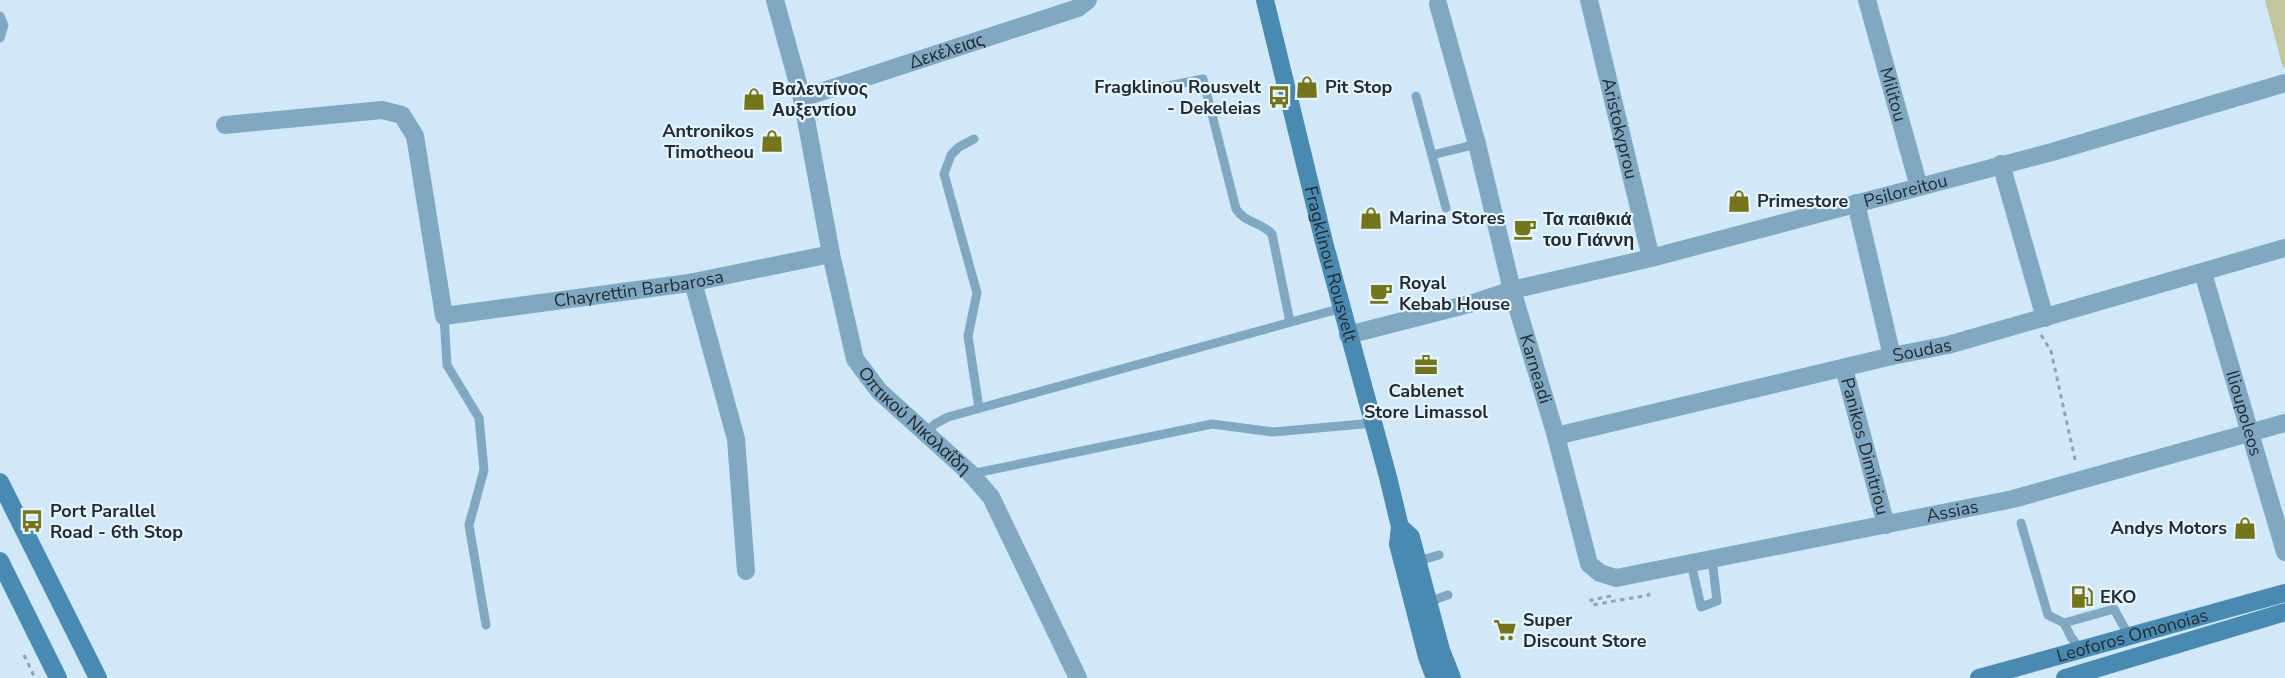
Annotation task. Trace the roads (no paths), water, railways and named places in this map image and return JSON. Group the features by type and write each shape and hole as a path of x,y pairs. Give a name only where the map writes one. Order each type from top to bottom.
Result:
{"main road":[{"name":"Fragklinou Rousvelt","path":"1265,0 1341,308 1374,423 1400,527 1398,544 1427,657 1436,678"},
{"path":"0,482 98,678"},
{"name":"Fragklinou Rousvelt","path":"1400,527 1411,537 1441,650 1452,678"},
{"path":"0,561 58,678"},
{"name":"Leoforos Omonoias","path":"1979,678 2285,593"},
{"name":"Leoforos Omonoias","path":"2065,678 2285,612"}],"street":[{"name":"Οπτικού Νικολαΐδη","path":"775,0 802,98 831,254 855,359 879,391 971,474 991,497 1078,678"},
{"name":"Δεκέλειας","path":"802,98 1078,8 1089,0"},
{"name":"Aristokyprou","path":"1589,0 1651,258"},
{"name":"Militou","path":"1867,0 1919,187"},
{"name":"Karneadi","path":"1438,4 1478,144 1512,290 1556,436 1573,523 1589,564 1617,586"},
{"name":"Psiloreitou","path":"1348,335 1473,303 1512,290 1651,258 2052,152 2285,83"},
{"path":"225,125 382,110 402,115 415,136 444,316"},
{"path":"2001,164 2038,320"},
{"path":"1856,203 1892,356"},
{"name":"Soudas","path":"1556,436 1892,356 1948,345 2285,248"},
{"name":"Chayrettin Barbarosa","path":"444,316 693,282 831,254"},
{"name":"Ilioupoleos","path":"2203,273 2285,552"},
{"path":"693,282 736,439 746,571"},
{"name":"Panikos Dimitriou","path":"1845,368 1886,525"},
{"name":"Assias","path":"1617,586 1690,563 2013,499 2285,423"}],"lane":[{"path":"0,16 3,25 0,38"},
{"path":"1163,87 1203,79 1236,209 1241,217 1266,228 1272,234 1290,322"},
{"path":"1416,96 1446,208"},
{"path":"974,139 958,147 951,155 944,174 977,294 968,336 979,408"},
{"path":"1432,155 1478,144"},
{"path":"926,433 934,424 948,417 1341,308"},
{"path":"444,316 447,365 479,417 484,470 469,525 486,625"},
{"path":"971,474 1212,424 1273,432 1374,423"},
{"path":"2020,524 2048,615 2064,623 2081,650"},
{"path":"1418,561 1439,555"},
{"path":"1690,563 1701,607 1717,601 1712,559"},
{"path":"1428,602 1448,595"},
{"path":"2064,623 2114,609 2129,636"}],"place":[{"name":"Pit Stop","path":"1307,87"},
{"name":"Fragklinou Rousvelt - Dekeleias","path":"1279,97"},
{"name":"Βαλεντίνος Αυξεντίου","path":"754,99"},
{"name":"Antronikos Timotheou","path":"772,141"},
{"name":"Primestore","path":"1739,201"},
{"name":"Marina Stores","path":"1371,218"},
{"name":"Τα παιθκιά του Γιάννη","path":"1525,229"},
{"name":"Royal Kebab House","path":"1381,293"},
{"name":"Cablenet Store Limassol","path":"1426,365"},
{"name":"Port Parallel Road - 6th Stop","path":"32,521"},
{"name":"Andys Motors","path":"2245,528"},
{"name":"EKO","path":"2082,597"},
{"name":"Super Discount Store","path":"1505,630"}]}
